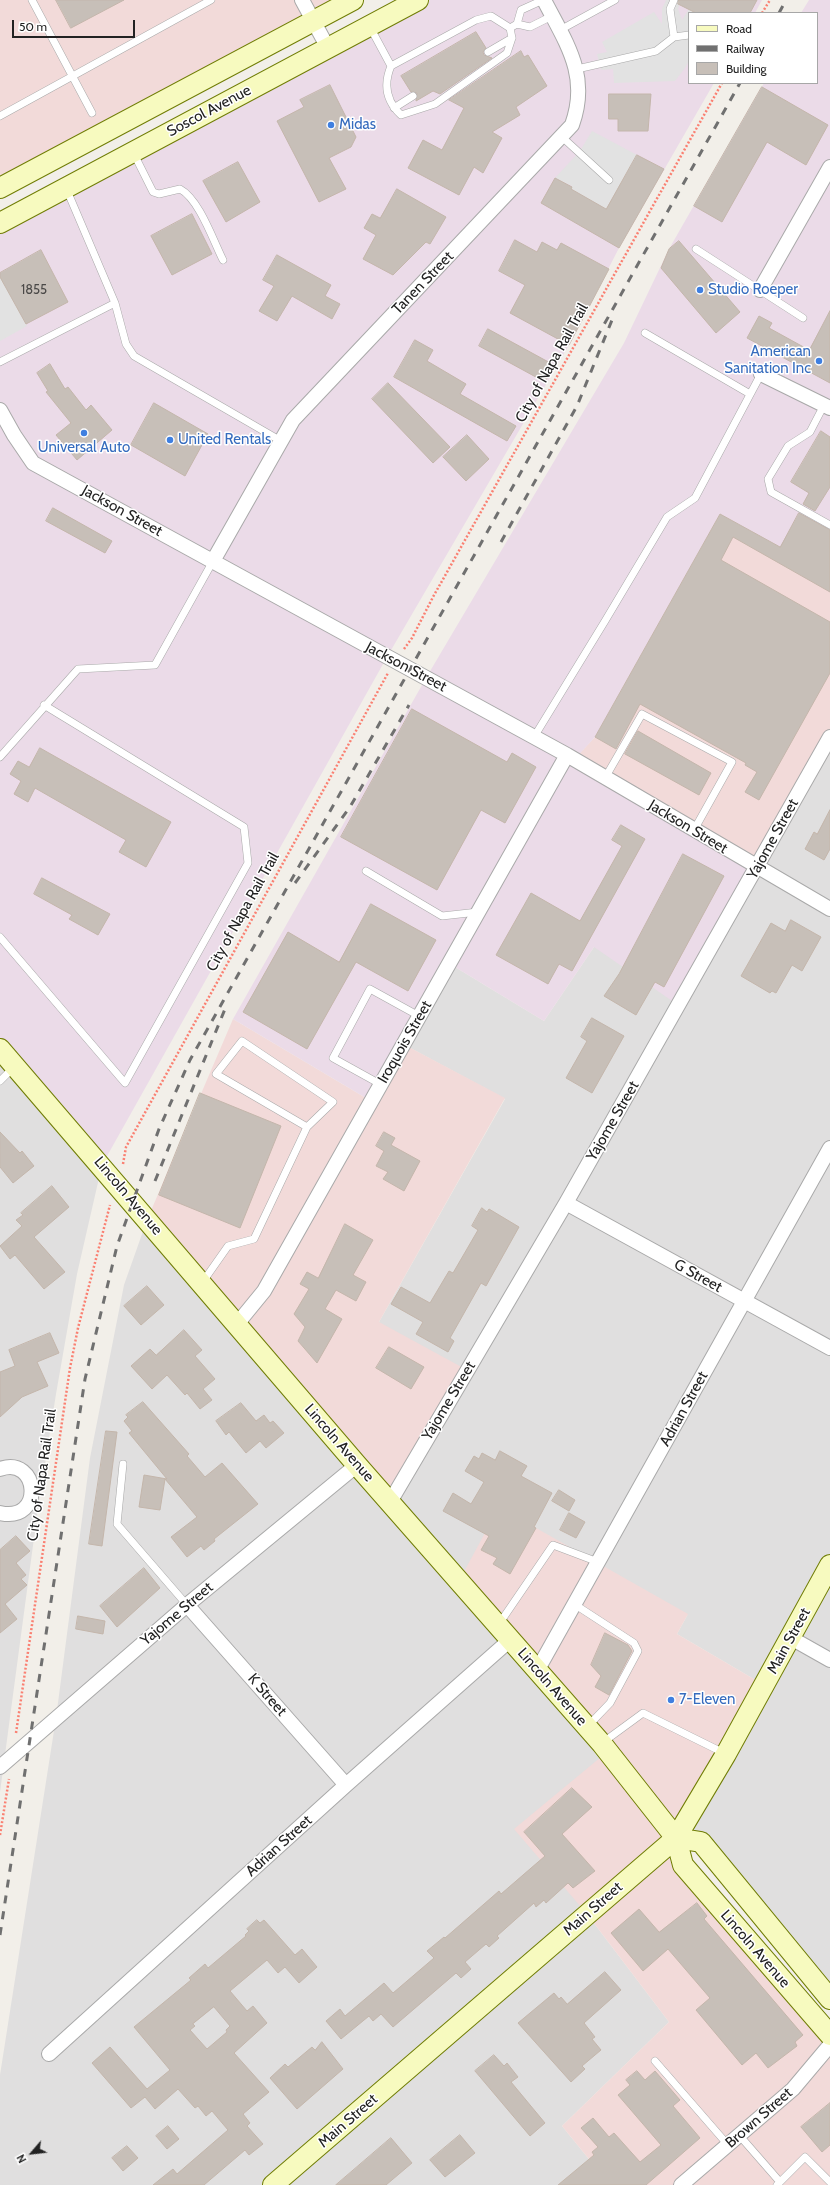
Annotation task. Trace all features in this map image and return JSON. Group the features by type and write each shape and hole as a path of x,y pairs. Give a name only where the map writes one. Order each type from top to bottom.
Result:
{"main road":[{"name":"Soscol Avenue","path":"0,188 353,0"},
{"name":"Soscol Avenue","path":"0,223 418,0"},
{"name":"Lincoln Avenue","path":"0,1049 357,1465 504,1633 538,1669 602,1744 676,1838 683,1865 830,2035"},
{"name":"Main Street","path":"273,2185 676,1838 726,1754 830,1565"},
{"name":"Lincoln Avenue","path":"676,1838 701,1842 830,1999"}],"street":[{"path":"302,0 328,48"},
{"name":"Tanen Street","path":"213,561 293,420 572,125 577,111 579,91 577,69 572,54 544,0"},
{"path":"760,290 830,167"},
{"path":"761,374 827,406"},
{"name":"Jackson Street","path":"0,410 14,435 33,463 534,737 757,868 830,909"},
{"name":"Yajome Street","path":"390,1502 566,1203 830,737"},
{"name":"Iroquois Street","path":"237,1324 264,1291 567,756"},
{"name":"Adrian Street","path":"538,1669 830,1148"},
{"name":"G Street","path":"566,1203 830,1348"},
{"name":"Yajome Street","path":"0,1767 187,1604 357,1465"},
{"path":"0,1469 12,1467 19,1469 30,1480 32,1487 29,1503 24,1509 8,1514 0,1513"},
{"name":"K Street","path":"187,1604 346,1785"},
{"name":"Adrian Street","path":"49,2054 346,1785 504,1633"},
{"path":"791,1638 830,1660"},
{"name":"Brown Street","path":"681,2185 793,2089 830,2045"}],"lane":[{"path":"32,0 92,113"},
{"path":"0,116 211,0"},
{"path":"544,0 521,10 513,26 512,38 507,53 435,104 402,115 394,108 387,94 386,78 391,66 476,20 491,16 513,26 530,27 552,16"},
{"path":"560,30 615,0"},
{"path":"674,0 670,9 674,37"},
{"path":"369,26 391,66"},
{"path":"577,69 656,51 674,37 688,36"},
{"path":"488,52 512,38"},
{"path":"394,108 413,96"},
{"path":"562,137 610,180"},
{"path":"133,152 153,192 159,194 180,189 187,192 195,204 223,260"},
{"path":"65,188 115,303 126,344 134,356 281,441"},
{"path":"696,249 803,318"},
{"path":"0,362 115,303"},
{"path":"645,332 750,394"},
{"path":"534,737 667,517 694,498 761,374"},
{"path":"827,406 810,432 788,446 768,479 771,492 830,525"},
{"path":"0,757 44,705 78,669 155,665 213,561"},
{"path":"0,937 125,1083 248,863 244,827 44,705"},
{"path":"605,778 642,714 732,762 694,830"},
{"path":"366,871 442,916 480,912"},
{"path":"380,1084 332,1058 370,989 419,1016"},
{"path":"202,1283 228,1246 254,1239 307,1127 333,1102 242,1042 216,1074 307,1127"},
{"path":"0,1081 15,1066"},
{"path":"122,1464 117,1524 187,1604"},
{"path":"504,1633 553,1545 598,1562"},
{"path":"574,1604 634,1643 638,1651 610,1703 587,1727"},
{"path":"602,1744 643,1713 726,1754"},
{"path":"655,2061 728,2145"},
{"path":"739,2135 778,2184 805,2157 830,2182"}],"path":[{"path":"763,12 770,0"},
{"name":"City of Napa Rail Trail","path":"401,652 412,638 433,597 721,84"},
{"name":"City of Napa Rail Trail","path":"124,1159 126,1147 198,1014 385,678"},
{"name":"City of Napa Rail Trail","path":"15,1736 67,1388 78,1328 107,1213"},
{"path":"0,1835 7,1789"}],"shaded area":[{"path":"0,0 353,0 0,188"},
{"path":"418,0 762,0 756,12 688,12 688,84 713,84 619,248 569,345 387,657 102,1165 0,1049 0,223"},
{"path":"666,0 681,0 678,9 682,20 689,9 697,12 688,12 688,63 685,68 675,81 614,83 613,69 601,70 597,54 607,52 602,42 654,12 662,24 662,9"},
{"path":"809,0 830,0 830,576 720,514 595,737 575,759 757,868 678,1005 594,947 544,1021 450,964 371,1101 233,1019 426,678 624,343 669,249 763,84 818,84 818,12 802,12"},
{"path":"592,131 637,155 606,209 571,189 572,186 555,178 580,151"},
{"path":"0,277 27,326 0,341"},
{"path":"720,514 830,576 830,737 757,868 574,759 595,737"},
{"path":"830,737 830,1999 701,1842 676,1838 764,1685 677,1634 688,1614 602,1744 587,1914 669,2022 562,2126 610,2185 0,2185 0,2075 56,1718 90,1458 124,1285 147,1220 379,1322 505,1099 403,1044 450,964 544,1021 594,947"},
{"path":"233,1019 371,1101 403,1044 505,1098 379,1322 467,1370 390,1502 147,1220"},
{"path":"0,1049 102,1165 77,1274 56,1394 38,1508 0,1792"},
{"path":"499,1507 688,1614 677,1634 764,1685 676,1838 683,1865 830,2035 830,2185 610,2185 562,2126 669,2022 587,1914 514,1829 607,1752 459,1581"}],"building":[{"path":"56,0 124,0 71,28"},
{"path":"679,0 757,0 751,12 694,12 678,4"},
{"path":"476,32 486,48 483,52 484,55 492,58 440,94 433,91 416,101 417,93 411,92 401,76"},
{"path":"521,51 524,57 528,55 547,86 516,107 520,115 492,132 502,138 483,173 474,167 459,195 408,168 423,140 442,150 464,108 449,100"},
{"path":"330,85 356,137 351,147 329,158 346,189 319,202 277,121 304,107 300,100"},
{"path":"762,87 828,125 806,165 767,142 722,222 694,206"},
{"path":"609,94 651,94 648,131 618,131 618,119 609,119"},
{"path":"637,155 664,169 619,248 541,203 555,178 606,209"},
{"path":"238,162 260,202 226,222 203,181"},
{"path":"397,189 446,217 430,244 426,242 393,275 363,259 376,235 364,228 372,214 380,218"},
{"path":"192,214 212,254 172,275 151,236"},
{"path":"515,240 537,252 542,242 557,250 561,243 609,269 569,345 510,313 525,285 499,271"},
{"name":"Studio Roeper","path":"679,241 740,312 716,333 661,268 669,249"},
{"path":"41,250 68,302 26,324 0,277 0,273"},
{"path":"277,255 331,285 325,296 340,304 332,319 292,296 277,321 259,311 274,286 263,280"},
{"path":"830,311 830,383 747,338 759,316 772,323 769,328 809,350"},
{"path":"488,329 554,365 545,382 479,346"},
{"path":"415,340 433,350 427,361 466,384 460,394 516,426 507,441 394,377"},
{"path":"50,364 65,389 68,387 86,410 91,405 112,430 77,460 56,435 71,423 46,392 48,391 37,373"},
{"path":"388,383 450,447 433,463 372,399"},
{"name":"United Rentals","path":"154,403 208,434 185,476 131,445"},
{"path":"821,431 830,437 830,487 815,511 803,504 809,493 791,482"},
{"path":"467,435 489,459 466,481 443,457"},
{"path":"53,508 112,541 105,553 46,521"},
{"path":"799,513 830,530 830,592 733,537 721,560 830,622 830,673 759,800 745,792 757,772 745,765 746,763 640,704 616,749 595,737 720,514 780,547"},
{"path":"412,709 507,762 512,753 536,767 505,823 481,810 437,890 341,837"},
{"path":"638,731 711,773 699,795 625,754"},
{"path":"40,748 171,822 146,867 119,852 126,840 35,788 28,802 14,794 21,781 10,774 18,761 29,767"},
{"path":"830,810 830,849 824,860 805,849 814,832 817,834"},
{"path":"621,825 645,839 572,971 559,964 548,984 496,955 531,893 580,921 622,846 612,840"},
{"path":"683,854 724,876 664,987 655,982 636,1015 604,996 619,974"},
{"path":"42,878 110,914 98,935 69,919 72,915 34,894"},
{"path":"371,904 436,940 408,991 356,962 307,1049 243,1012 288,932 339,962"},
{"path":"791,920 821,937 802,971 792,965 776,993 772,991 770,993 741,976 771,923 785,931"},
{"path":"592,1018 624,1036 592,1093 566,1078 587,1041 581,1037"},
{"path":"200,1093 281,1126 240,1228 159,1195"},
{"path":"0,1132 20,1153 22,1151 34,1166 13,1183 0,1167"},
{"path":"384,1132 395,1138 391,1145 420,1161 404,1191 383,1179 388,1172 376,1166 384,1151 376,1146"},
{"path":"52,1186 69,1207 34,1237 65,1272 44,1289 15,1255 10,1259 0,1246 22,1226 16,1220 23,1215 21,1213"},
{"path":"482,1208 487,1212 489,1209 519,1227 486,1286 481,1283 450,1338 454,1341 448,1352 416,1334 423,1322 391,1304 401,1287 430,1303 449,1271 453,1273 478,1230 472,1226"},
{"path":"345,1224 373,1240 353,1275 366,1282 356,1301 336,1290 325,1309 342,1319 317,1363 298,1341 305,1327 294,1314 309,1289 300,1284 307,1272 318,1278"},
{"path":"147,1286 164,1305 141,1325 124,1306"},
{"path":"184,1330 202,1350 195,1356 215,1379 203,1389 212,1400 200,1409 187,1393 185,1395 167,1375 152,1389 131,1366 150,1349 156,1355"},
{"path":"50,1333 59,1353 37,1362 48,1386 22,1397 0,1417 0,1372 15,1366 9,1350"},
{"path":"389,1347 424,1367 411,1389 376,1368"},
{"path":"143,1402 189,1454 187,1456 205,1477 222,1463 258,1504 214,1539 215,1541 204,1550 201,1546 187,1557 171,1537 197,1517 165,1479 160,1510 139,1507 144,1475 167,1479 129,1433 132,1431 124,1421 128,1417 126,1415"},
{"path":"241,1403 256,1421 264,1415 270,1423 273,1421 284,1433 266,1448 260,1441 246,1453 229,1432 226,1435 216,1421"},
{"path":"106,1431 117,1432 102,1546 89,1544"},
{"path":"500,1451 527,1466 521,1476 552,1493 534,1527 536,1528 510,1574 493,1564 497,1558 481,1550 489,1536 443,1511 453,1493 471,1504 484,1482 465,1471 474,1456 479,1459 482,1453 495,1460"},
{"path":"559,1490 575,1500 569,1511 552,1501"},
{"path":"569,1513 585,1522 576,1538 560,1530"},
{"path":"16,1536 30,1551 16,1563 26,1575 21,1579 27,1585 5,1604 17,1619 0,1633 0,1550"},
{"path":"144,1568 160,1588 117,1627 100,1606"},
{"path":"78,1616 105,1621 103,1634 76,1629"},
{"path":"605,1633 628,1645 632,1651 609,1695 595,1687 601,1676 591,1665"},
{"path":"572,1788 592,1807 562,1834 595,1871 573,1888 568,1883 546,1903 544,1900 536,1907 534,1903 497,1936 499,1938 489,1947 486,1944 465,1962 471,1969 461,1978 456,1973 393,2027 381,2014 373,2021 369,2016 341,2039 326,2021 340,2009 345,2016 384,1983 393,1993 434,1958 427,1951 444,1937 445,1938 499,1891 501,1894 545,1856 524,1832"},
{"path":"697,1903 707,1916 704,1919 803,2035 795,2042 797,2046 768,2068 756,2053 742,2065 696,2010 710,1998 668,1949 643,1971 611,1933 639,1909 659,1932"},
{"path":"257,1920 260,1923 264,1920 295,1955 302,1949 317,1967 299,1983 285,1967 278,1973 267,1960 230,1991 247,2011 253,2006 267,2023 234,2053 269,2092 243,2114 250,2123 247,2126 263,2144 249,2155 245,2150 204,2185 153,2185 173,2169 177,2174 228,2130 212,2111 206,2116 198,2106 195,2108 178,2089 155,2109 145,2097 131,2108 92,2063 110,2047 147,2089 170,2070 134,2027 191,1980 189,1978 205,1964 208,1968 246,1936 245,1935 249,1931 247,1929","holes":["214,2007 230,2026 226,2030 227,2032 207,2049 190,2030 195,2026 193,2024"]},
{"path":"605,1972 621,1990 584,2023 595,2037 592,2039 601,2050 582,2066 585,2069 571,2082 518,2023 554,1993 559,1999 561,1997 567,2004"},
{"path":"322,2042 343,2069 297,2109 270,2078 285,2064 288,2067 312,2047 315,2050"},
{"path":"494,2055 504,2066 507,2063 518,2077 511,2082 545,2123 530,2136 475,2071"},
{"path":"637,2071 645,2080 655,2071 680,2100 673,2106 700,2138 646,2185 558,2185 594,2155 592,2152 598,2147 581,2128 593,2118 609,2137 614,2133 640,2162 661,2145 618,2095 630,2085 626,2080"},
{"path":"830,2103 830,2145 822,2152 801,2127"},
{"path":"168,2126 179,2139 167,2149 156,2136"},
{"path":"460,2135 475,2153 445,2177 430,2160"},
{"path":"391,2138 412,2163 386,2185 336,2185"},
{"path":"127,2146 138,2158 123,2171 112,2158"}],"railway":[{"path":"780,12 786,0"},
{"path":"0,1935 85,1379 117,1246 159,1129 190,1060 739,84"},
{"path":"501,542 577,406 612,320"},
{"path":"295,883 350,807 409,705"},
{"path":"155,1181 227,1004"}],"place":[{"name":"Midas","path":"331,125"},
{"name":"Studio Roeper","path":"700,290"},
{"name":"American Sanitation Inc","path":"819,361"},
{"name":"Universal Auto","path":"84,433"},
{"name":"United Rentals","path":"170,440"},
{"name":"7-Eleven","path":"671,1700"}]}
